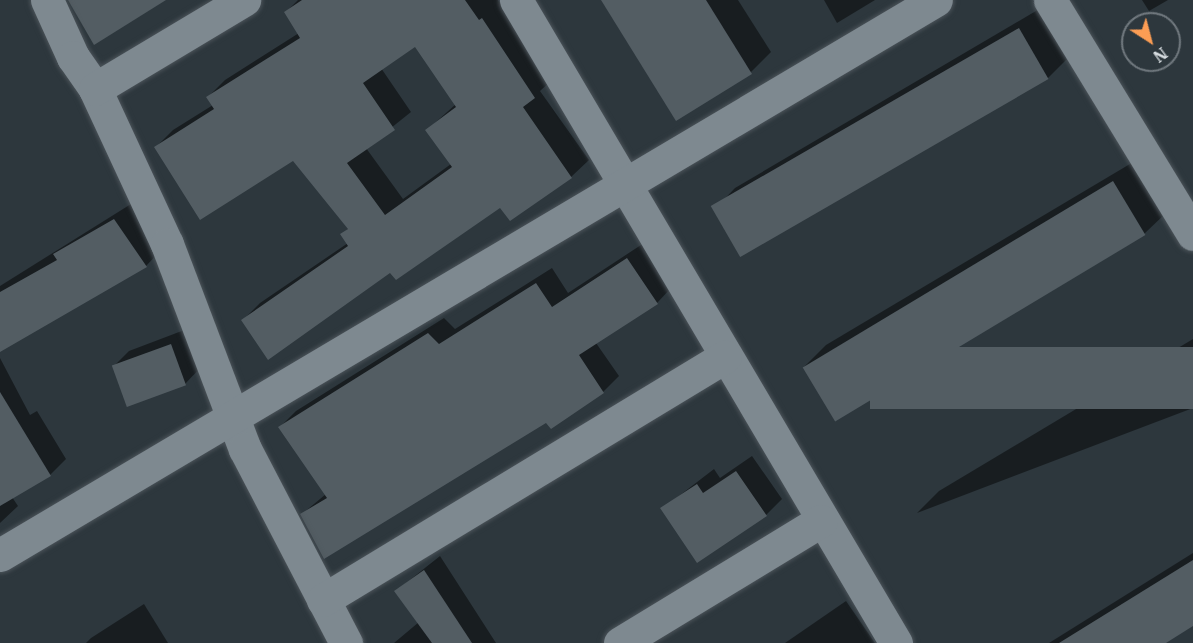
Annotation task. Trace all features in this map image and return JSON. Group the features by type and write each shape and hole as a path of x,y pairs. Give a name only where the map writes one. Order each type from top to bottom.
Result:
{"street":[{"path":"47,0 73,57 95,89 167,244 232,419 346,643"},
{"path":"95,89 244,0"},
{"path":"516,0 821,521 896,643"},
{"path":"0,555 232,419 624,182 936,0"},
{"path":"1050,0 1193,234"},
{"path":"323,600 725,357"},
{"path":"620,643 821,521"}],"building":[{"path":"68,0 166,0 94,45"},
{"path":"302,0 465,0 479,20 482,18 535,98 523,107 572,178 510,221 500,208 396,280 390,273 268,360 241,320 348,246 340,234 348,229 293,161 200,220 154,147 214,109 206,97 300,38 284,12","holes":["415,47 456,107 425,130 452,167 385,215 347,163 395,130 363,83"]},
{"path":"601,0 706,0 752,74 676,121"},
{"path":"1019,28 1048,79 740,257 711,206"},
{"path":"1113,181 1145,235 835,421 803,367"},
{"path":"114,219 147,267 0,352 0,292 57,260 53,254"},
{"path":"627,258 658,304 579,355 604,393 551,429 546,423 324,559 300,514 327,498 278,427 428,333 439,344 536,283 552,307"},
{"path":"171,344 186,385 127,407 112,366"},
{"path":"870,347 1193,347 1193,409 870,409"},
{"path":"0,392 51,476 0,506"},
{"path":"736,471 767,516 697,563 660,508 697,484 703,493"},
{"path":"1193,560 1193,626 1166,643 1059,643"},
{"path":"424,570 472,643 432,643 394,591"}]}
